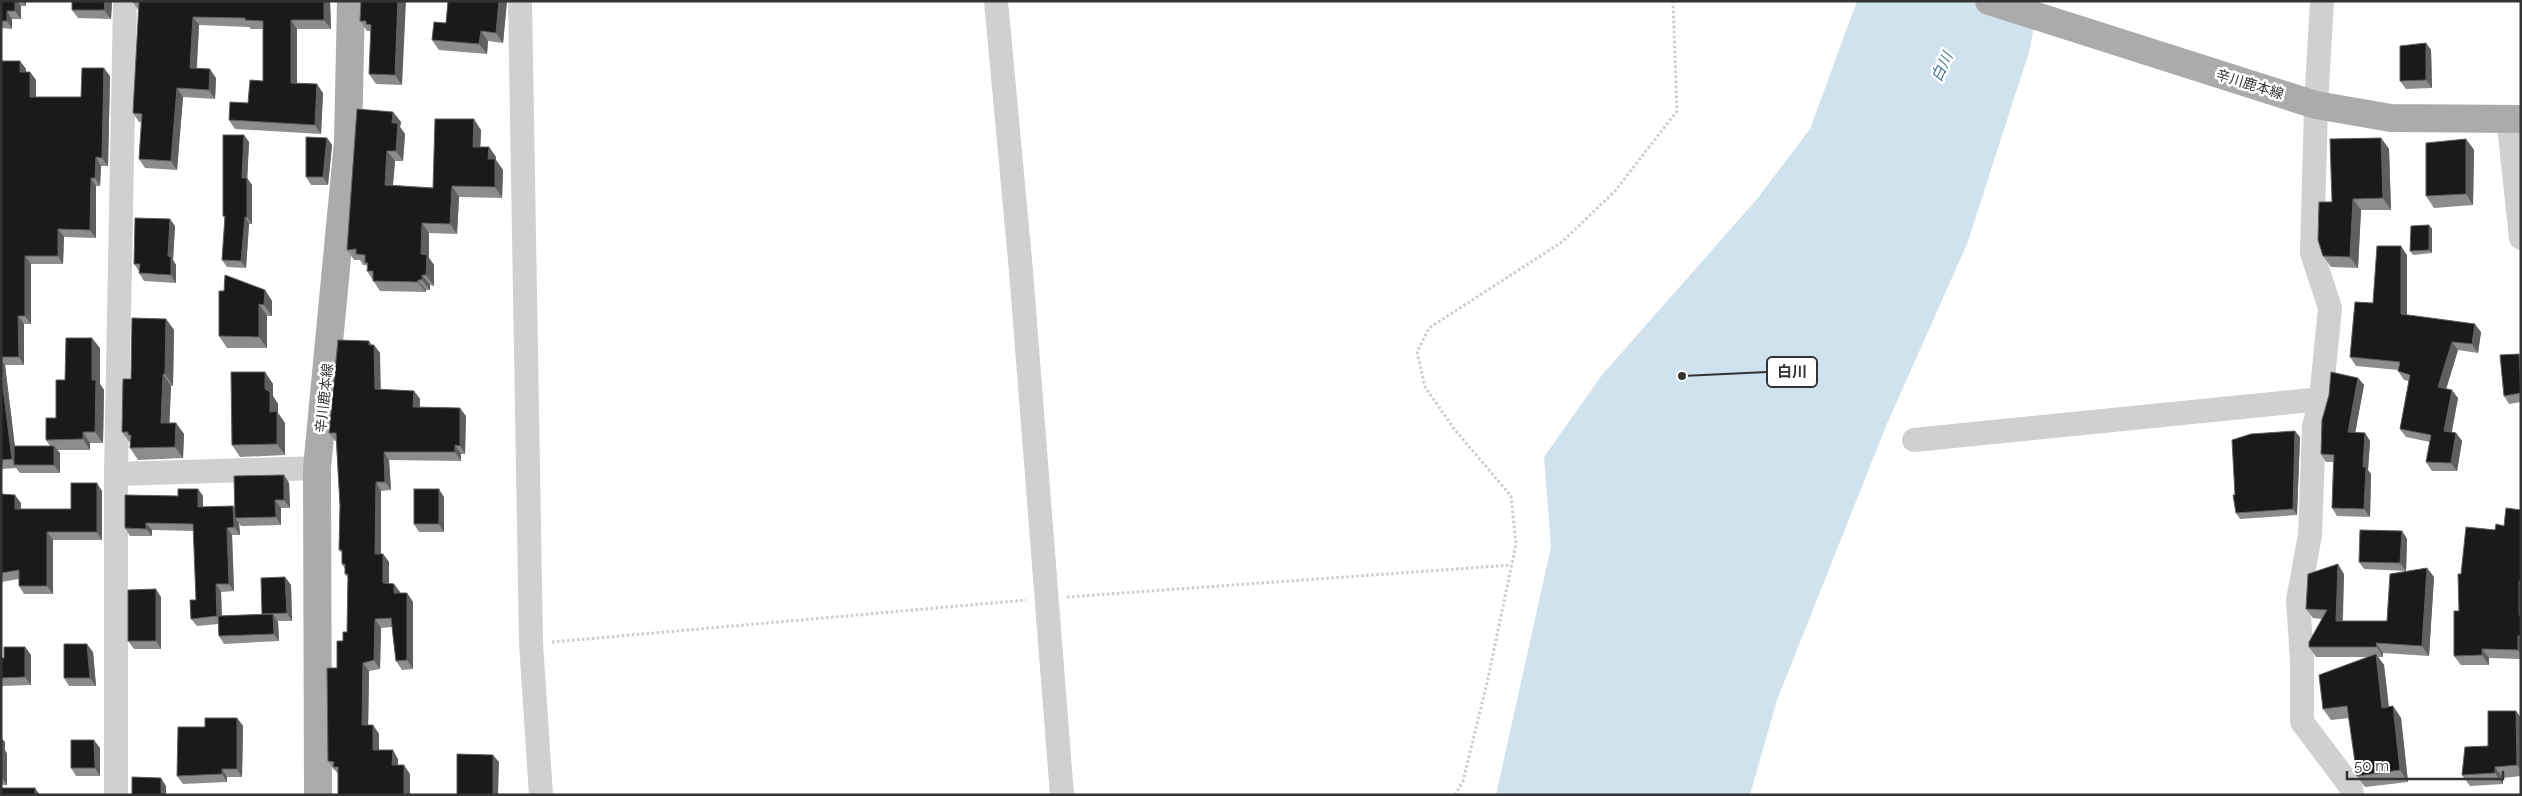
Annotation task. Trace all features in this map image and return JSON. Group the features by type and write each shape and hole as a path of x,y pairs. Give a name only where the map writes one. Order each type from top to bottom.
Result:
{"main road":[{"name":"辛川鹿本線","path":"318,795 317,468 348,142 351,1"},
{"name":"辛川鹿本線","path":"1988,1 2316,105 2391,118 2515,118"}],"street":[{"path":"116,795 116,474 125,1"},
{"path":"520,1 531,643 541,795"},
{"path":"996,1 1020,270 1062,795"},
{"path":"2322,1 2316,105 2312,252 2330,308 2321,399 2314,426 2310,535 2298,600 2302,660 2302,722 2351,787 2352,795"},
{"path":"2515,118 2521,238"},
{"path":"1914,440 2321,399"},
{"path":"116,474 317,468"}],"path":[{"path":"1455,795 1463,781 1483,701 1516,544 1511,496 1455,430 1426,386 1417,352 1429,328 1562,242 1615,191 1677,110 1673,1"},
{"path":"531,643 1046,599 1511,565"}],"water":[{"path":"1857,1 2039,1 2029,52 1967,244 1886,426 1777,700 1750,795 1496,795 1551,547 1544,457 1602,375 1757,199 1810,129"}],"building":[{"path":"1,1 15,1 15,11 7,11 7,21 1,21"},
{"path":"72,1 105,1 104,10 72,10"},
{"path":"132,1 324,1 324,20 291,20 291,83 317,84 315,125 229,120 230,102 248,103 250,80 263,81 263,21 245,20 245,18 193,17 190,68 210,69 209,90 177,88 171,161 139,159 142,114 133,113 139,2"},
{"path":"361,1 398,1 395,75 369,74 371,25 366,24 366,21 360,21"},
{"path":"448,1 499,1 496,33 481,31 479,44 432,40 434,22 446,23"},
{"path":"2426,43 2426,80 2400,81 2400,46"},
{"path":"1,61 20,61 20,72 30,72 30,97 81,97 82,68 104,68 102,158 96,157 95,178 91,178 90,230 58,229 58,256 25,256 25,316 18,316 19,357 1,357"},
{"path":"357,109 393,112 392,123 398,123 396,151 387,151 385,185 433,188 435,119 474,119 473,147 489,147 488,159 495,159 495,187 452,186 450,224 422,223 421,254 427,255 426,275 422,275 422,280 418,280 418,282 373,281 373,271 367,271 368,263 365,263 365,255 356,254 356,249 347,250"},
{"path":"223,135 244,135 242,178 247,178 247,217 245,217 241,261 222,260 225,216 223,216"},
{"path":"306,137 327,138 323,177 306,177"},
{"path":"2381,138 2383,198 2353,199 2350,257 2323,256 2318,240 2319,202 2332,202 2330,139"},
{"path":"2466,139 2466,194 2426,196 2426,143"},
{"path":"135,218 170,219 168,256 171,257 171,275 139,273 140,264 134,264"},
{"path":"2429,225 2429,250 2410,251 2411,226"},
{"path":"2377,246 2401,246 2401,314 2475,324 2472,344 2452,342 2438,387 2452,390 2444,431 2456,433 2451,463 2426,462 2431,435 2400,429 2410,375 2398,371 2400,362 2350,357 2355,302 2373,303"},
{"path":"225,275 265,290 264,305 259,304 259,337 219,336 219,291 224,291"},
{"path":"132,318 166,319 165,374 163,374 161,423 176,423 175,447 130,448 131,435 128,435 128,432 122,432 123,379 131,379"},
{"path":"66,338 92,338 92,380 96,380 95,432 83,432 83,439 46,440 46,418 56,418 56,380 65,380"},
{"path":"338,340 369,341 369,345 374,345 375,389 414,391 413,407 460,408 460,446 455,445 455,452 384,452 385,482 376,482 375,554 383,554 383,583 394,584 394,593 407,593 407,660 396,661 391,618 375,619 374,660 363,663 362,725 373,725 373,750 393,750 392,765 404,765 404,795 338,795 338,767 333,767 334,762 328,761 327,668 337,668 337,641 343,641 343,632 347,632 348,574 345,574 345,564 342,564 342,550 339,550 340,506 336,433 329,433"},
{"path":"2519,354 2521,393 2504,396 2500,355"},
{"path":"1,372 12,459 1,460"},
{"path":"231,372 265,372 265,389 270,392 270,412 277,411 277,444 232,445"},
{"path":"2331,372 2358,378 2348,432 2365,433 2363,467 2366,467 2364,509 2332,508 2334,455 2321,454 2322,420 2329,395"},
{"path":"2295,431 2293,509 2236,513 2233,495 2235,495 2232,440 2251,434"},
{"path":"14,446 54,446 54,465 14,465"},
{"path":"284,475 284,500 275,500 276,517 235,518 234,476"},
{"path":"71,483 97,483 97,532 47,532 47,586 19,586 19,570 1,573 1,494 15,495 15,509 71,509"},
{"path":"178,489 198,489 198,507 233,506 234,527 227,528 229,584 216,584 217,616 191,619 190,600 196,600 193,524 146,523 146,529 125,528 125,495 178,496"},
{"path":"414,489 439,489 439,524 414,524"},
{"path":"2506,508 2521,510 2519,615 2521,616 2521,636 2518,636 2518,650 2482,649 2482,655 2454,656 2454,611 2459,611 2458,574 2461,574 2466,527 2495,530 2496,524 2504,526"},
{"path":"2360,530 2402,531 2400,563 2359,562"},
{"path":"2338,564 2336,621 2387,621 2390,574 2427,568 2422,646 2376,643 2377,647 2309,647 2309,642 2327,610 2306,609 2308,574"},
{"path":"285,577 287,613 262,614 261,578"},
{"path":"156,589 156,641 128,641 128,590"},
{"path":"273,614 274,634 219,636 218,616"},
{"path":"64,644 87,644 90,678 64,678"},
{"path":"4,647 25,647 25,677 1,678 1,658 4,658"},
{"path":"2376,654 2382,708 2393,706 2400,770 2357,776 2347,706 2323,709 2319,675"},
{"path":"2488,711 2516,711 2517,765 2495,767 2495,773 2462,775 2465,747 2488,746"},
{"path":"205,718 237,718 237,769 222,769 222,774 177,776 178,727 205,727"},
{"path":"71,740 94,740 95,768 71,768"},
{"path":"2,746 2,778 1,778"},
{"path":"457,754 493,755 493,795 457,795"},
{"path":"132,777 161,778 161,795 132,795"},
{"path":"1,788 35,788 35,795 1,795"}],"place":[{"name":"白川","path":"1682,376"}]}
